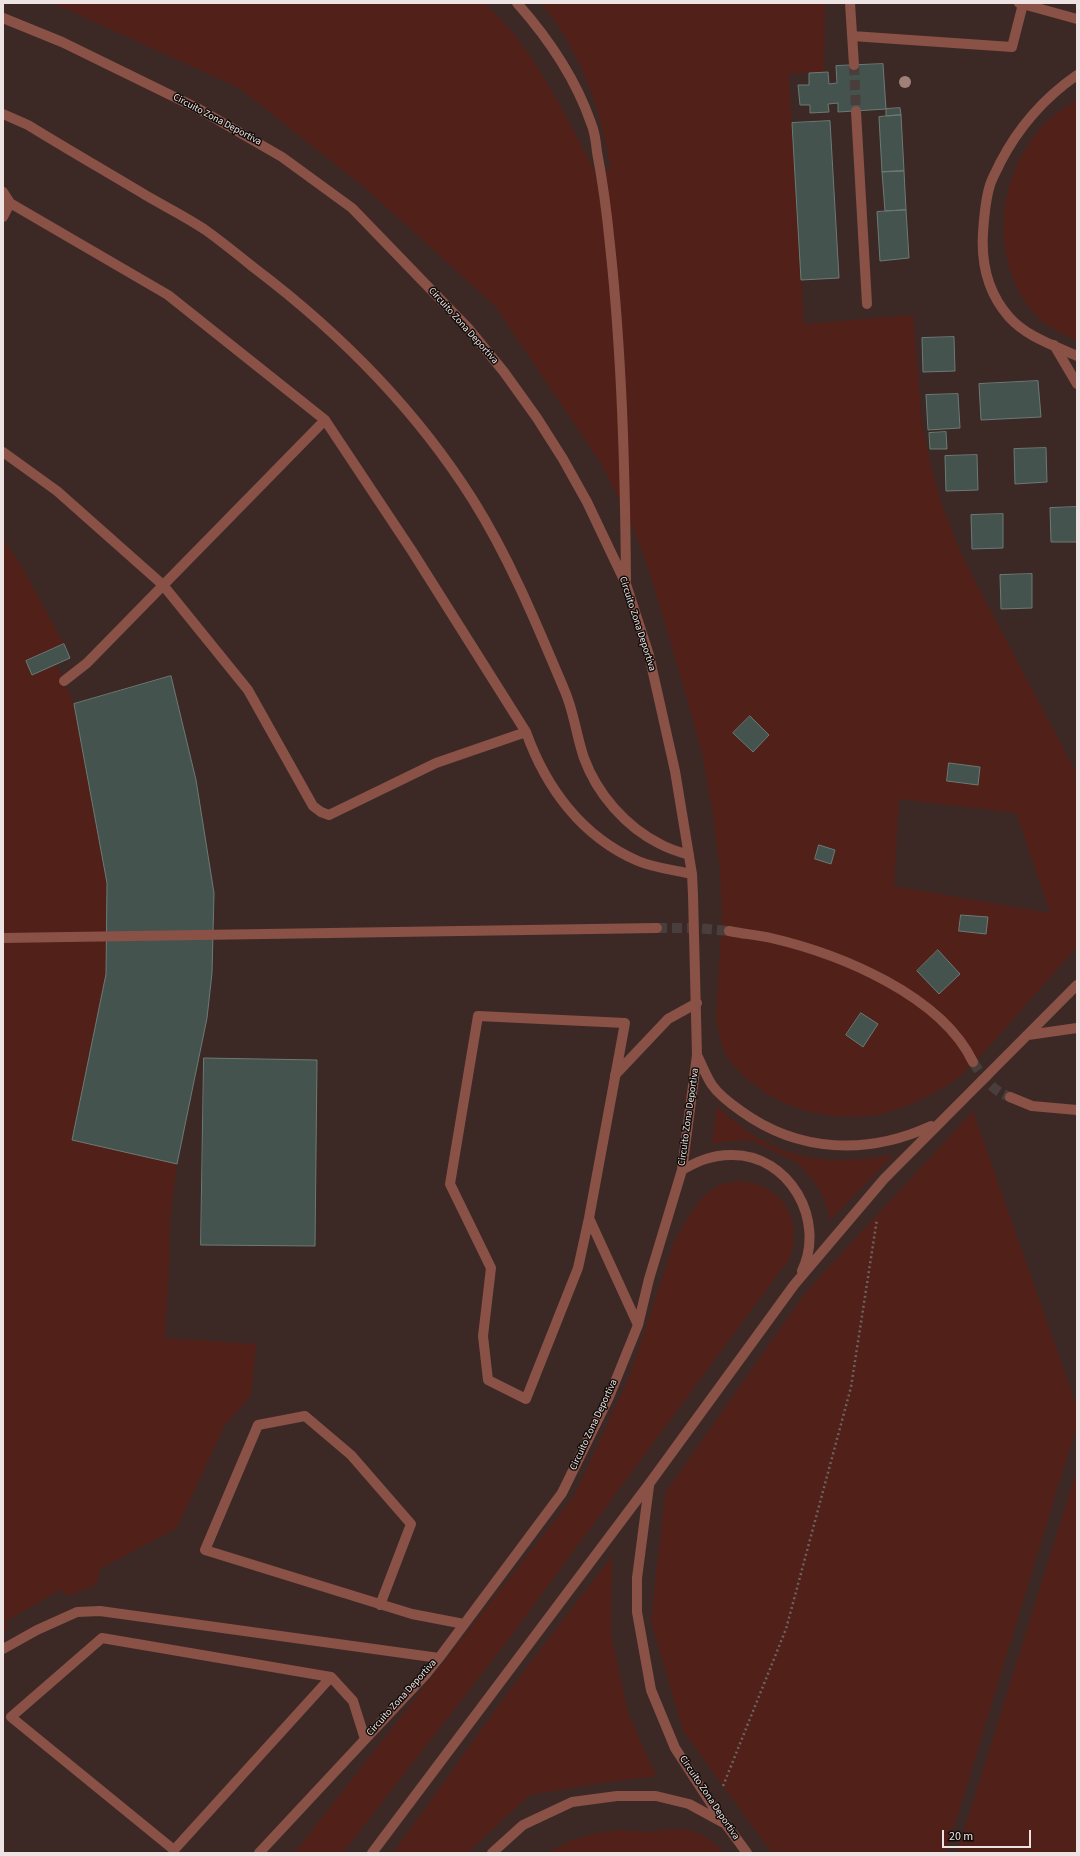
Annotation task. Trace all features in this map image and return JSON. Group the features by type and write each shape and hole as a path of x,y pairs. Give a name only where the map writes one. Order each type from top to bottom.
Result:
{"street":[{"path":"517,3 552,46 568,71 581,97 592,124 604,186 614,281 621,375 625,480 626,584"},
{"path":"850,3 854,65"},
{"path":"852,36 1012,47 1021,4 1077,19"},
{"name":"Circuito Zona Deportiva","path":"3,18 68,45 199,108 282,157 352,208 468,328 504,372 537,418 563,459 587,502 626,584 649,655 675,771 692,874 694,895 698,1055 682,1170 649,1279 638,1325 608,1397 562,1493 439,1658 427,1673 260,1853"},
{"path":"1077,76 1041,105 1026,121 1012,141 990,184 985,205 982,251 985,271 991,290 999,305 1015,322 1038,339 1077,356"},
{"path":"856,111 867,304"},
{"path":"3,114 28,125 204,230 286,292 329,329 369,368 406,409 441,453 472,499 500,546 568,699 584,759 593,778 621,815 638,831 663,846 689,855"},
{"path":"3,192 10,203 168,295 325,420 412,551 526,732 535,756 546,778 560,800 577,819 596,836 617,850 640,862 692,874"},
{"path":"3,217 10,203"},
{"path":"1054,345 1077,384"},
{"path":"64,680 86,663 325,420"},
{"path":"3,452 56,491 163,585 248,690 313,806 320,812 329,815 436,763 526,732"},
{"path":"3,938 657,928"},
{"path":"729,931 771,938 805,948 890,982 928,1008 949,1028 967,1049 973,1062"},
{"name":"Circuito Zona Deportiva","path":"372,1853 649,1484 794,1285 884,1179 937,1124 1077,985"},
{"path":"615,1075 668,1019 696,1003"},
{"path":"478,1016 625,1023 615,1075 589,1218 578,1268 526,1399 488,1380 483,1336 491,1268 450,1184 478,1016"},
{"path":"1028,1034 1077,1028"},
{"path":"698,1055 712,1086 730,1104 752,1119 775,1131 799,1140 827,1145 855,1147 884,1143 904,1138 937,1124"},
{"path":"1010,1097 1032,1106 1077,1110"},
{"path":"682,1170 697,1162 714,1156 732,1155 750,1157 771,1167 794,1186 802,1201 808,1218 810,1236 808,1253 803,1270 794,1285"},
{"path":"589,1218 638,1325"},
{"path":"380,1605 411,1524 351,1455 305,1416 258,1425 205,1550 380,1605 412,1614 464,1624"},
{"name":"Circuito Zona Deportiva","path":"649,1484 637,1578 637,1612 651,1690 675,1748 714,1808 747,1853"},
{"path":"3,1649 37,1630 77,1612 100,1611 439,1658"},
{"path":"331,1677 174,1850 11,1717 102,1638 331,1677 353,1701 365,1739"},
{"path":"492,1853 523,1824 572,1802 617,1796 656,1796 689,1804 727,1825"}],"path":[{"path":"714,1808 788,1622 851,1387 878,1218"}],"shaded area":[{"path":"3,3 1077,3 1077,1853 3,1853"},
{"path":"53,3 485,3 514,34 548,83 595,171 611,169 595,102 578,61 555,21 541,3 825,3 824,72 789,74 804,324 913,315 922,423 931,466 943,508 959,548 978,587 1077,774 1077,947 989,1047 955,1081 925,1098 902,1108 879,1115 854,1117 830,1116 807,1111 786,1104 767,1094 749,1081 724,1053 716,1019 722,913 720,872 713,815 703,758 649,570 633,527 602,465 495,306 364,187 239,88","holes":["949,763 980,767 978,785 947,781","899,799 1016,813 1050,913 894,886"]},
{"path":"1077,99 1077,341 1053,328 1036,316 1019,291 1010,269 1005,247 1004,224 1006,200 1012,178 1021,156 1043,125"},
{"path":"3,538 21,565 64,644 26,661 32,675 57,665 74,704 171,676 196,780 207,1018 177,1164 170,1220 169,1273 165,1338 256,1344 251,1396 225,1425 177,1528 100,1569 97,1584 68,1596 60,1590 5,1622 9,1629 3,1632"},
{"path":"717,1106 737,1124 757,1138 798,1155 820,1159 843,1160 867,1159 894,1155 830,1220 824,1198 813,1180 797,1162 752,1141 729,1141 712,1144"},
{"path":"973,1111 1077,1407 1077,1425 946,1853 772,1853 683,1731 651,1621 665,1493 805,1293"},
{"path":"741,1181 756,1184 768,1190 778,1197 786,1206 791,1217 794,1230 790,1258 505,1644 343,1853 294,1853 574,1496 630,1375 675,1239 696,1205 705,1195 715,1187"},
{"path":"1077,1469 1077,1853 957,1853"},
{"path":"612,1556 611,1634 628,1712 656,1776 530,1795 467,1853 393,1853 511,1688"},
{"path":"674,1829 696,1832 708,1838 723,1853 547,1853 572,1840 596,1833 621,1830 646,1832"}],"building":[{"path":"883,64 886,109 838,112 838,103 828,104 829,112 810,113 810,105 800,105 798,85 809,85 809,73 828,72 829,84 837,83 836,66"},
{"path":"900,108 901,115 886,116 886,109"},
{"path":"901,115 904,171 882,172 879,117"},
{"path":"830,121 839,278 801,280 792,123"},
{"path":"904,171 906,210 885,211 882,172"},
{"path":"906,210 909,258 880,261 877,212"},
{"path":"954,337 955,371 923,372 922,338"},
{"path":"1038,381 1041,417 981,420 979,384"},
{"path":"958,394 960,428 928,430 926,395"},
{"path":"946,432 947,449 930,449 929,433"},
{"path":"1046,448 1047,482 1015,484 1014,449"},
{"path":"977,455 978,490 946,491 945,456"},
{"path":"1077,507 1077,542 1051,542 1050,508"},
{"path":"1003,514 1003,548 972,549 971,515"},
{"path":"1032,574 1032,608 1001,609 1000,575"},
{"path":"64,644 70,658 32,675 26,661"},
{"path":"171,676 196,780 214,893 212,973 207,1018 177,1164 72,1140 106,974 107,883 74,704"},
{"path":"750,716 769,735 753,752 733,733"},
{"path":"949,763 980,767 978,785 947,781"},
{"path":"819,845 835,850 831,864 815,859"},
{"path":"961,915 988,917 986,934 959,931"},
{"path":"938,950 960,974 939,994 917,971"},
{"path":"861,1013 878,1024 863,1047 846,1035"},
{"path":"204,1058 317,1060 315,1246 201,1245"}],"tunnel":[{"path":"854,65 856,111"},
{"path":"657,928 696,928 729,931"},
{"path":"973,1062 984,1078 993,1087 1010,1097"}]}
